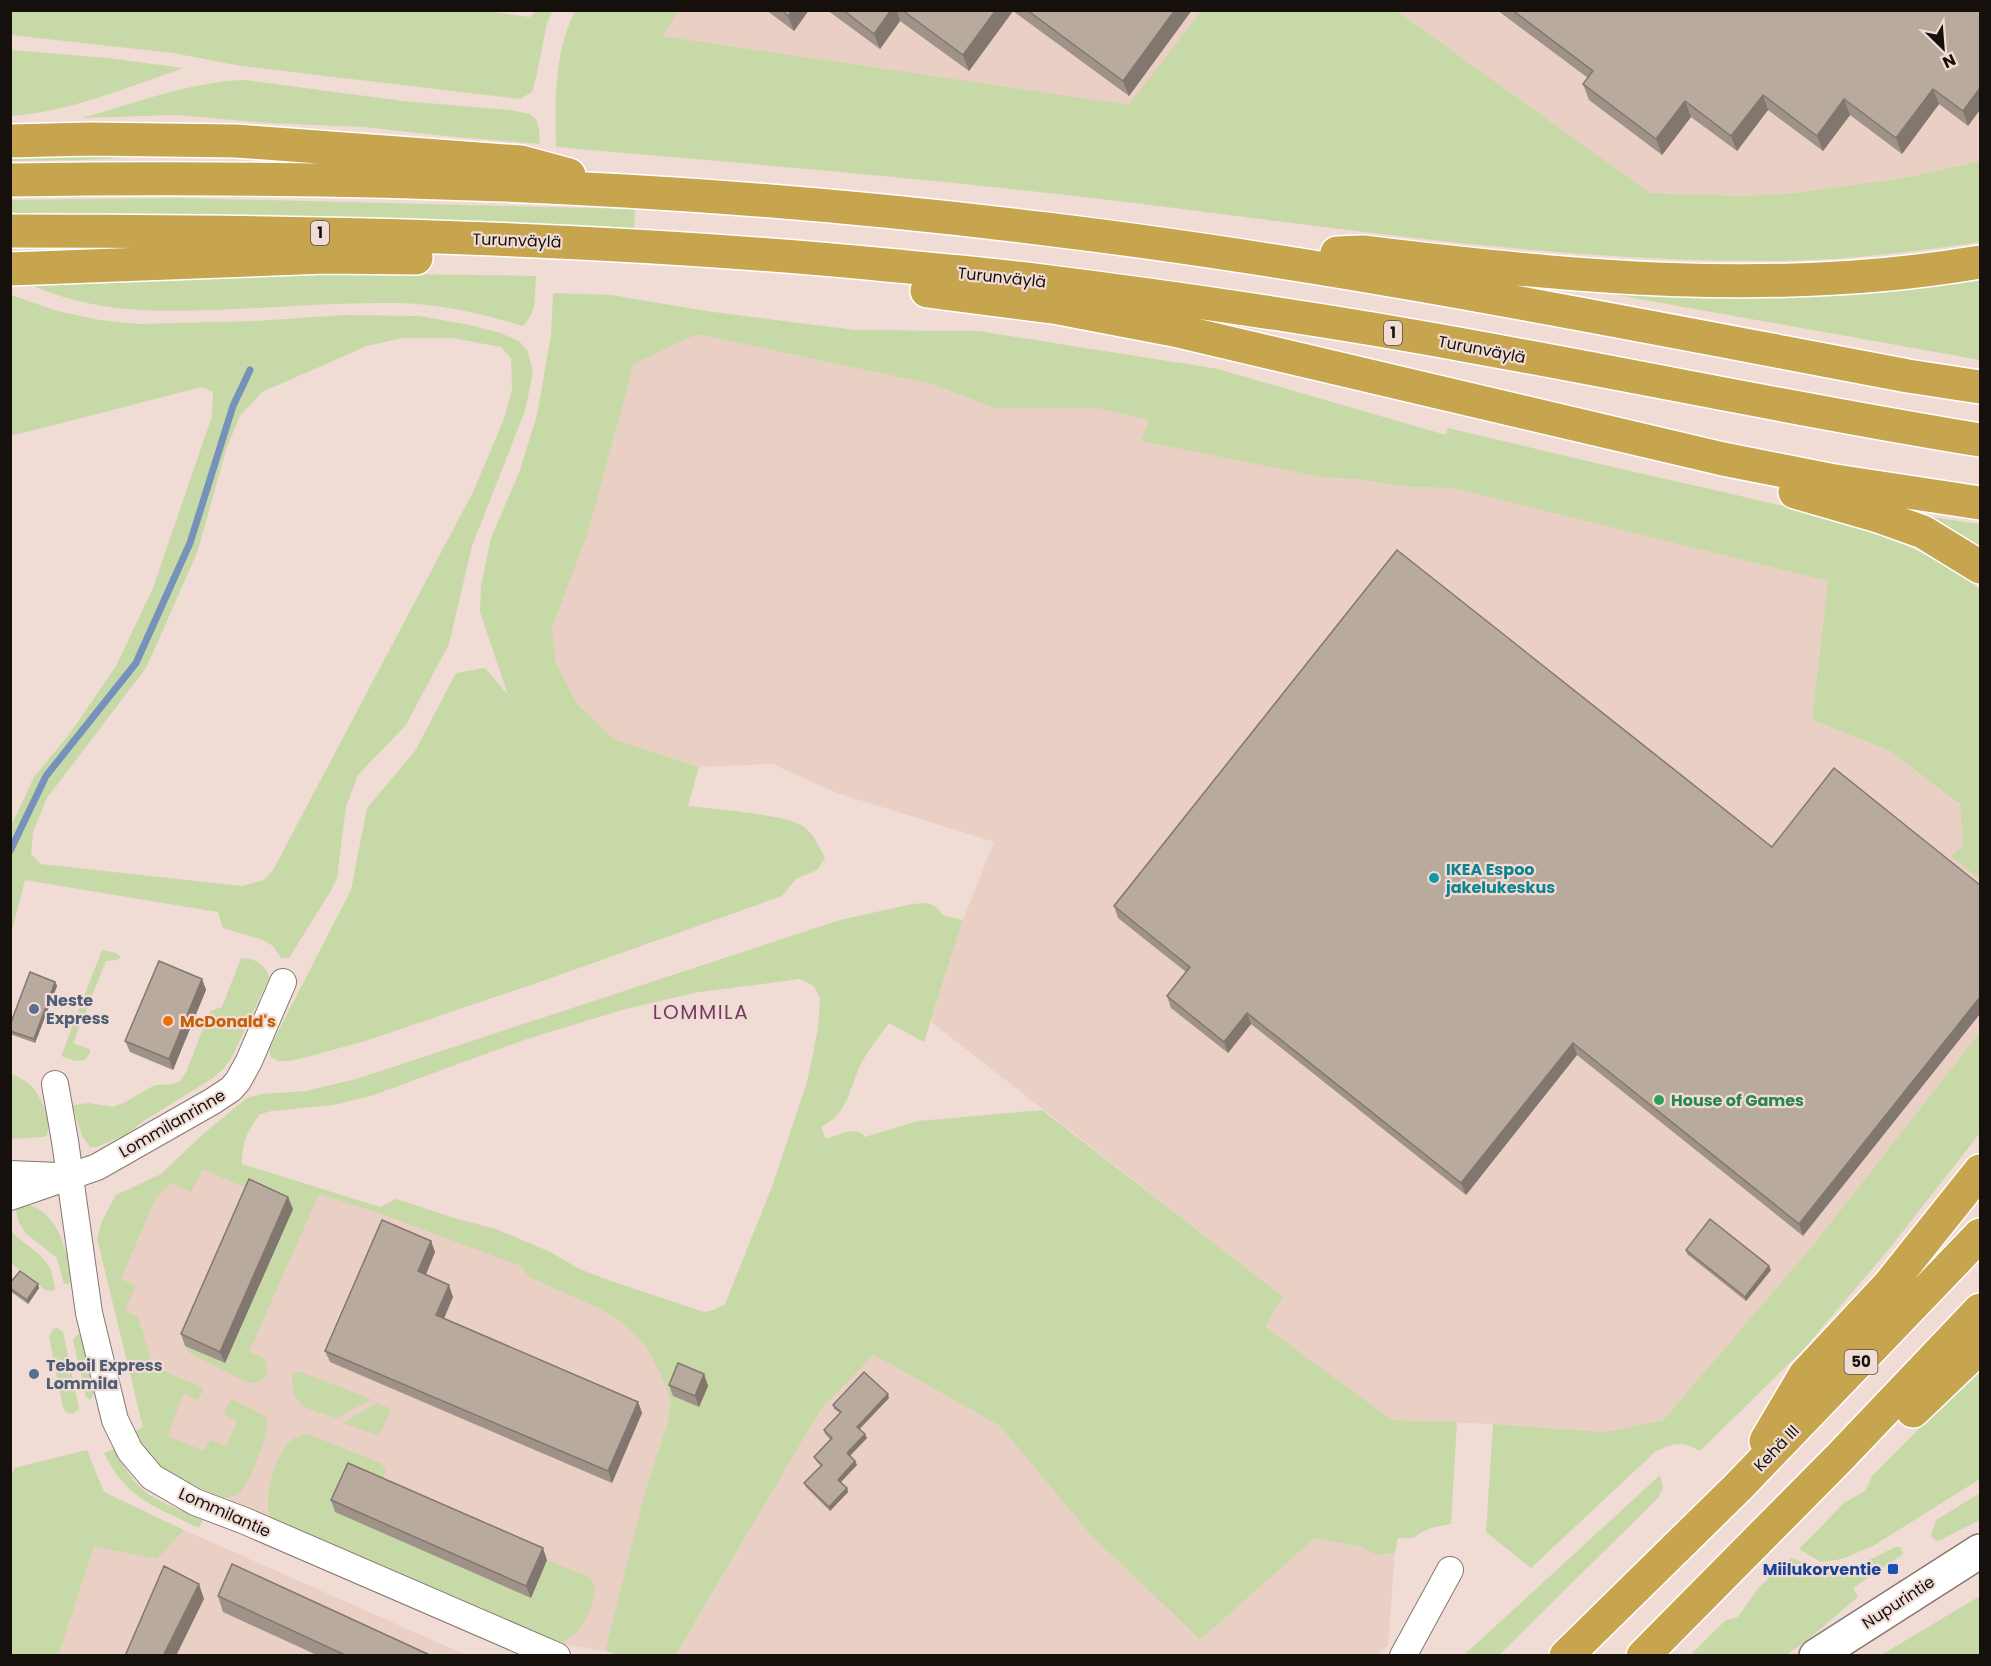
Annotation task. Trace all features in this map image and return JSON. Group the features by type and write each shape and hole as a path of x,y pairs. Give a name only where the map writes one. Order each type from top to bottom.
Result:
{"highway":[{"path":"10,141 236,141 521,162 628,191"},
{"path":"10,180 352,181 628,191 887,212 1048,229 1262,258 1403,281 1897,374 1980,387"},
{"name":"Turunväylä","path":"10,231 345,234 630,245 802,257 1020,278 1175,298 1481,348 1867,422 1980,440"},
{"path":"10,269 326,257 533,259 630,245"},
{"path":"1262,258 1363,252 1550,272 1678,280 1778,281 1869,275 1980,262"},
{"path":"802,257 871,283 1059,308 1174,330 1723,459 1829,480 1980,503"},
{"path":"1723,459 1785,489 1878,516 1923,532 1980,567"},
{"path":"1739,1486 1805,1375 1889,1285 1980,1171"},
{"name":"Kehä III","path":"1566,1656 1739,1486 1980,1235"},
{"path":"1643,1656 1840,1457 1980,1310"},
{"path":"1840,1457 1884,1439 1980,1347"}],"main road":[{"name":"Nupurintie","path":"1816,1656 1980,1551"}],"street":[{"name":"Lommilanrinne","path":"70,1177 97,1167 231,1089 249,1061 283,982"},
{"name":"Lommilantie","path":"55,1084 89,1313 115,1420 130,1451 152,1477 195,1502 245,1521 557,1656"},
{"path":"10,1174 70,1177"},
{"path":"10,1197 70,1177"},
{"path":"1403,1656 1450,1570"}],"shaded area":[{"path":"679,10 1201,11 1130,106 661,36"},
{"path":"1397,11 1980,11 1980,161 1904,178 1794,193 1745,196 1650,193"},
{"path":"697,334 931,384 995,408 1096,408 1150,420 1141,440 1327,478 1356,479 1408,487 1452,488 1828,581 1812,720 1890,751 1960,806 1963,845 1952,856 1980,879 1980,1032 1814,1244 1663,1420 1605,1432 1392,1420 1266,1327 1284,1297 931,1022 963,920 994,842 837,793 772,764 699,767 615,741 577,704 556,663 552,629 588,532 634,364"},
{"path":"223,1159 380,1207 396,1199 496,1229 550,1252 579,1269 704,1312 646,1489 605,1651 561,1644 206,1490 143,1428 97,1238 102,1221 116,1195 124,1191 171,1183"},
{"path":"874,1355 1000,1426 1090,1534 1200,1640 1315,1538 1361,1547 1377,1555 1395,1553 1388,1645 1377,1655 676,1656 821,1409"},
{"path":"184,1530 466,1655 59,1656 94,1545 157,1559"}],"green space":[{"path":"11,11 486,11 530,17 536,11 553,11 547,23 532,92 520,99 241,66 173,53 11,35"},
{"path":"575,11 679,11 662,36 1129,105 1201,11 1397,11 1650,193 1745,196 1794,193 1904,178 1980,161 1980,242 1877,255 1799,261 1694,260 1615,256 1457,243 997,187 556,147 559,60"},
{"path":"11,50 107,58 184,68 77,104 33,114 11,116"},
{"path":"245,80 403,101 511,110 530,114 536,119 540,144 364,127 267,123 176,115 82,118 183,89"},
{"path":"10,150 144,153 144,157 11,161"},
{"path":"178,198 635,209 634,230 405,218 11,218 10,200"},
{"path":"339,273 536,276 533,309 523,326 458,310 409,303 349,303 190,311 142,310 73,300 27,283"},
{"path":"1980,274 1980,360 1589,290"},
{"path":"553,293 612,295 706,311 855,330 979,331 1218,369 1446,435 1448,428 1811,513 1882,536 1916,550 1949,568 1980,589 1980,879 1951,856 1963,845 1960,805 1890,751 1812,720 1828,581 1452,488 1408,487 1356,479 1327,478 1141,441 1149,420 1096,408 995,408 931,384 697,334 634,364 588,532 552,629 556,663 577,704 615,740 699,767 688,806 749,813 795,822 811,833 825,858 817,870 796,879 782,896 365,1041 307,1057 278,1061 271,1057 269,1049 351,890 367,808 415,751 456,673 485,668 508,695 480,612 481,586 491,538 519,473 537,415 551,335"},
{"path":"11,295 57,311 100,320 138,324 256,321 344,315 419,316 501,333 520,342 528,352 533,372 525,411 472,546 449,644 406,725 358,775 346,807 337,878 289,958 281,958 273,946 263,940 223,928 218,912 25,880 11,934 11,826 34,777 71,732 116,666 153,588 212,416 213,392 202,387 11,436","holes":["402,338 452,338 501,347 511,358 512,389 504,419 473,492 273,870 264,880 242,886 41,864 31,854 33,832 47,798 146,668 197,553 227,447 240,416 262,392 367,346"]},
{"path":"1924,516 1980,524 1980,548"},
{"path":"925,903 937,908 942,915 963,920 924,1042 889,1023 863,1060 842,1108 837,1115 821,1127 826,1139 852,1131 861,1133 865,1137 918,1121 1042,1110 1284,1297 1266,1327 1392,1420 1457,1422 1451,1524 1427,1530 1414,1538 1398,1538 1395,1553 1377,1555 1361,1547 1315,1538 1200,1640 1090,1534 1000,1426 874,1355 821,1409 676,1655 619,1655 605,1651 646,1489 667,1424 671,1404 666,1385 647,1347 624,1324 601,1309 529,1277 521,1266 376,1212 319,1194 249,1352 265,1359 267,1375 264,1379 254,1383 244,1381 191,1354 185,1346 225,1363 293,1209 203,1169 191,1192 171,1183 155,1199 121,1279 135,1285 126,1311 138,1317 151,1359 158,1367 204,1388 198,1400 183,1394 168,1436 204,1451 210,1440 226,1446 237,1421 224,1414 231,1399 267,1417 266,1433 254,1468 244,1486 238,1494 223,1498 170,1474 147,1452 134,1432 143,1427 97,1238 102,1221 116,1195 161,1174 203,1134 247,1098 262,1094 306,1091 356,1079 840,920","holes":["800,979 814,986 820,999 818,1029 807,1082 773,1184 725,1304 713,1310 704,1312 611,1281 579,1269 550,1252 496,1229 396,1199 380,1207 242,1164 246,1137 260,1114 333,1105 371,1096 524,1040 625,1009 699,992"]},
{"path":"102,950 116,953 121,957 118,960 106,961 73,1043 90,1049 90,1053 85,1060 76,1061 61,1056"},
{"path":"241,958 259,963 269,978 231,1059 213,1078 142,1122 127,1134 97,1147 90,1147 82,1136 72,1105 89,1103 113,1107 155,1085 173,1084 180,1081 186,1072 210,1011 222,1007"},
{"path":"1980,1032 1980,1133 1889,1249 1803,1350 1700,1451 1688,1445 1678,1444 1655,1452 1531,1568 1486,1532 1493,1424 1605,1432 1663,1420 1814,1244"},
{"path":"11,1074 28,1083 41,1100 48,1122 47,1135 44,1137 11,1139"},
{"path":"14,1203 36,1208 52,1221 62,1240 71,1272 69,1284 64,1284 57,1258 25,1233 18,1220"},
{"path":"10,1229 47,1264 53,1277 55,1289 53,1291 45,1290 11,1263"},
{"path":"57,1328 63,1332 79,1409 73,1414 66,1412 63,1408 49,1337 53,1329"},
{"path":"78,1334 82,1335 96,1391 90,1400 86,1397 73,1340"},
{"path":"1980,1367 1980,1479 1873,1546 1842,1559 1821,1562 1799,1549 1844,1503 1865,1491 1873,1475"},
{"path":"295,1372 301,1372 371,1399 337,1418 313,1410 301,1404 296,1397 292,1381"},
{"path":"377,1403 391,1409 379,1436 343,1423"},
{"path":"301,1435 310,1435 381,1463 386,1471 380,1487 531,1598 547,1560 590,1577 593,1583 594,1598 580,1628 561,1644 270,1517 269,1491 277,1462 287,1445"},
{"path":"114,1449 140,1487 162,1502 203,1519 199,1528 156,1507 132,1491 112,1468 104,1453"},
{"path":"87,1450 104,1492 184,1530 157,1559 94,1546 59,1655 11,1655 10,1481 14,1468"},
{"path":"1660,1475 1663,1487 1658,1498 1499,1655 1464,1655"},
{"path":"1980,1493 1980,1520 1938,1541 1933,1539 1931,1535 1936,1520"},
{"path":"1895,1547 1900,1547 1903,1554 1853,1588 1858,1597 1786,1655 1690,1655 1726,1620 1738,1617 1759,1587 1791,1558 1827,1571 1857,1566"},
{"path":"1980,1596 1980,1655 1881,1655"}],"building":[{"path":"782,10 792,10 788,16"},
{"path":"843,10 891,10 874,34"},
{"path":"902,10 996,10 963,55"},
{"path":"1027,10 1175,10 1123,81"},
{"path":"1512,10 1980,10 1980,88 1963,111 1933,89 1896,138 1844,99 1817,136 1763,95 1731,136 1685,101 1656,139 1583,84 1593,71"},
{"name":"IKEA Espoo jakelukeskus","path":"1397,550 1772,847 1834,768 1980,885 1980,997 1799,1224 1573,1043 1461,1183 1247,1013 1224,1042 1167,996 1190,967 1114,906"},
{"name":"McDonald's","path":"159,961 202,979 169,1059 125,1041"},
{"name":"Neste Express","path":"30,972 55,982 34,1039 10,1031 10,1025"},
{"path":"249,1179 288,1197 220,1352 181,1334"},
{"path":"1710,1219 1769,1266 1745,1297 1686,1250"},
{"path":"382,1220 431,1241 418,1271 449,1285 436,1315 638,1402 608,1471 325,1351"},
{"path":"20,1271 38,1284 27,1300 10,1288 10,1283"},
{"path":"678,1363 704,1374 695,1396 669,1385"},
{"path":"864,1372 888,1394 857,1427 865,1434 847,1453 855,1461 838,1480 847,1488 829,1507 804,1483 822,1465 814,1457 832,1438 824,1430 841,1412 833,1405"},
{"path":"348,1463 543,1548 526,1586 331,1500"},
{"path":"232,1564 432,1656 347,1656 218,1596"},
{"path":"164,1566 199,1584 163,1656 125,1656"}],"waterway":[{"path":"10,851 46,776 136,663 190,543 233,406 250,370"}],"place":[{"name":"IKEA Espoo jakelukeskus","path":"1434,878"},
{"name":"Neste Express","path":"34,1009"},
{"name":"McDonald's","path":"168,1021"},
{"name":"House of Games","path":"1659,1100"},
{"name":"Teboil Express Lommila","path":"34,1374"},
{"name":"Miilukorventie","path":"1893,1569"}],"district":[{"name":"LOMMILA","path":"701,1012"}]}
